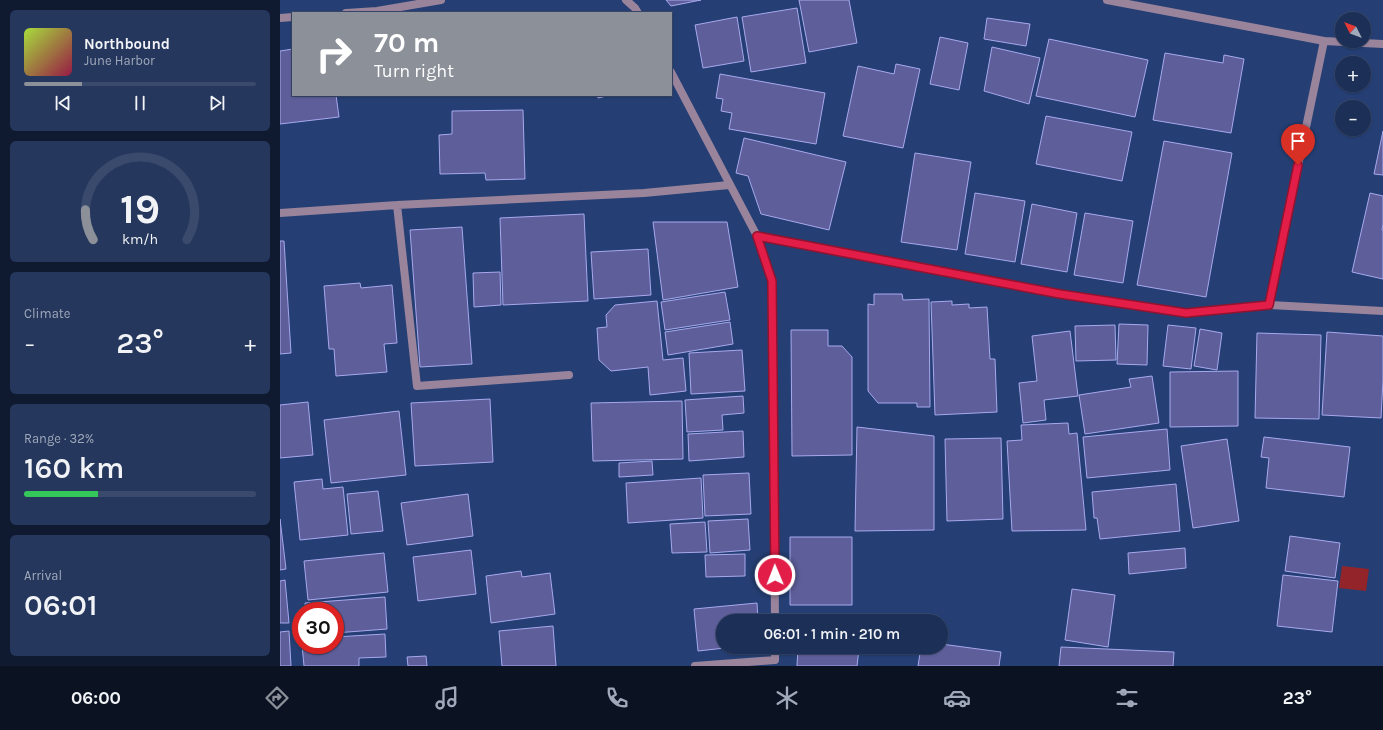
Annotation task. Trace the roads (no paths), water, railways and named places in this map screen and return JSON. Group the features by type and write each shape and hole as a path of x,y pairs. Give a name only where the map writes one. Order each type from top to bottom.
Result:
{"street":[{"path":"362,12 377,11 441,0"},
{"path":"626,0 637,12"},
{"path":"1107,0 1324,41 1383,44"},
{"path":"280,18 292,17"},
{"path":"1269,305 1324,41"},
{"path":"672,74 757,236 772,281 775,614"},
{"path":"280,213 397,205 644,194 729,185"},
{"path":"397,205 417,386 569,375"},
{"path":"757,236 1060,294 1186,313 1269,305 1383,310"},
{"path":"695,666 775,663"}]}
